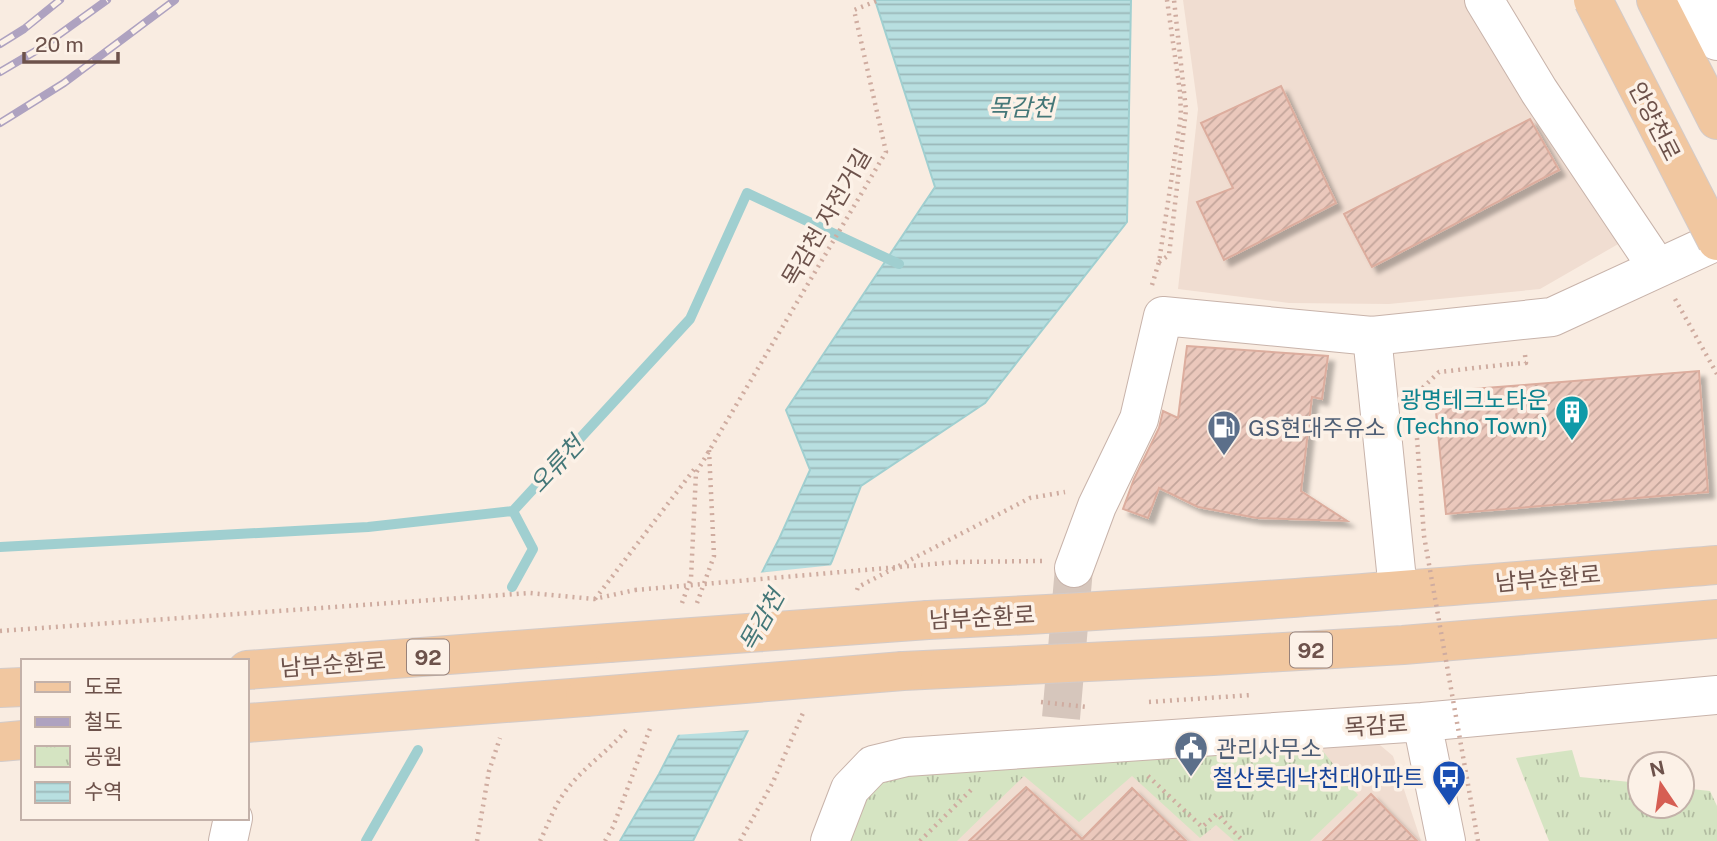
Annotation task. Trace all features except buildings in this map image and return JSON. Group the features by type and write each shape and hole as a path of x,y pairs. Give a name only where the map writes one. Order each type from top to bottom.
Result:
{"main road":[{"name":"안양천로","path":"1592,0 1717,241"},
{"path":"1656,0 1717,120"},
{"name":"남부순환로","path":"248,670 928,620 1398,590 1717,565"},
{"name":"92","path":"248,723 904,671 1349,648 1717,619"},
{"path":"0,688 21,687"},
{"path":"0,742 21,740"}],"street":[{"path":"1484,0 1539,91 1657,267"},
{"path":"1696,0 1717,41"},
{"path":"1058,565 1097,506 1139,419 1163,316 1372,336 1552,317 1717,241"},
{"path":"1372,336 1398,590"},
{"name":"목감로","path":"830,841 850,789 873,765 1060,718 1422,722 1717,695"},
{"path":"1422,722 1446,841"},
{"path":"228,841 233,820"}],"path":[{"name":"목감천 자전거길","path":"731,413 886,152 854,10 879,0"},
{"path":"1167,0 1181,115 1159,262 1169,255 1186,110 1174,0"},
{"path":"1657,267 1717,374"},
{"path":"1478,841 1424,536 1414,396 1439,372 1511,364"},
{"path":"594,599 709,450"},
{"path":"0,631 530,593 594,599 635,590 956,562 1058,565"},
{"path":"1145,702 1254,695"},
{"path":"477,841 489,771 500,737"},
{"path":"1144,772 1202,827 1217,814 1243,841"},
{"path":"920,841 977,785"}],"shaded area":[{"path":"1183,0 1505,0 1620,243 1540,289 1389,304 1289,303 1178,289 1198,109"},
{"path":"1368,735 1393,756 1421,841 834,841 876,769"}],"green space":[{"path":"1322,750 1358,795 1310,841 1234,841 1216,825 1200,838 1132,776 1079,822 1024,776 957,841 846,841 863,804 879,784 911,774 1185,755"},
{"path":"1572,750 1580,777 1626,782 1626,820 1696,820 1696,790 1710,791 1717,806 1717,841 1549,841 1516,758"}],"water":[{"name":"목감천","path":"875,0 1131,0 1127,222 985,403 861,486 832,561 693,841 620,841 659,774 779,539 810,470 786,410 935,187"}],"pier":[{"path":"834,565 752,730 675,735 758,573"}],"waterway":[{"name":"오류천","path":"0,547 368,527 513,511 690,319 747,193 899,264"},
{"path":"512,587 533,549 513,511"},
{"path":"366,841 418,750"}],"tunnel":[{"path":"1061,718 1074,568"}],"railway":[{"path":"0,44 60,0"},
{"path":"0,72 39,49 107,0"},
{"path":"0,123 64,83 175,0"}],"place":[{"name":"광명테크노타운 (Techno Town)","path":"1572,442"},
{"name":"GS현대주유소","path":"1224,457"},
{"name":"관리사무소","path":"1191,778"},
{"name":"철산롯데낙천대아파트","path":"1449,807"}]}
